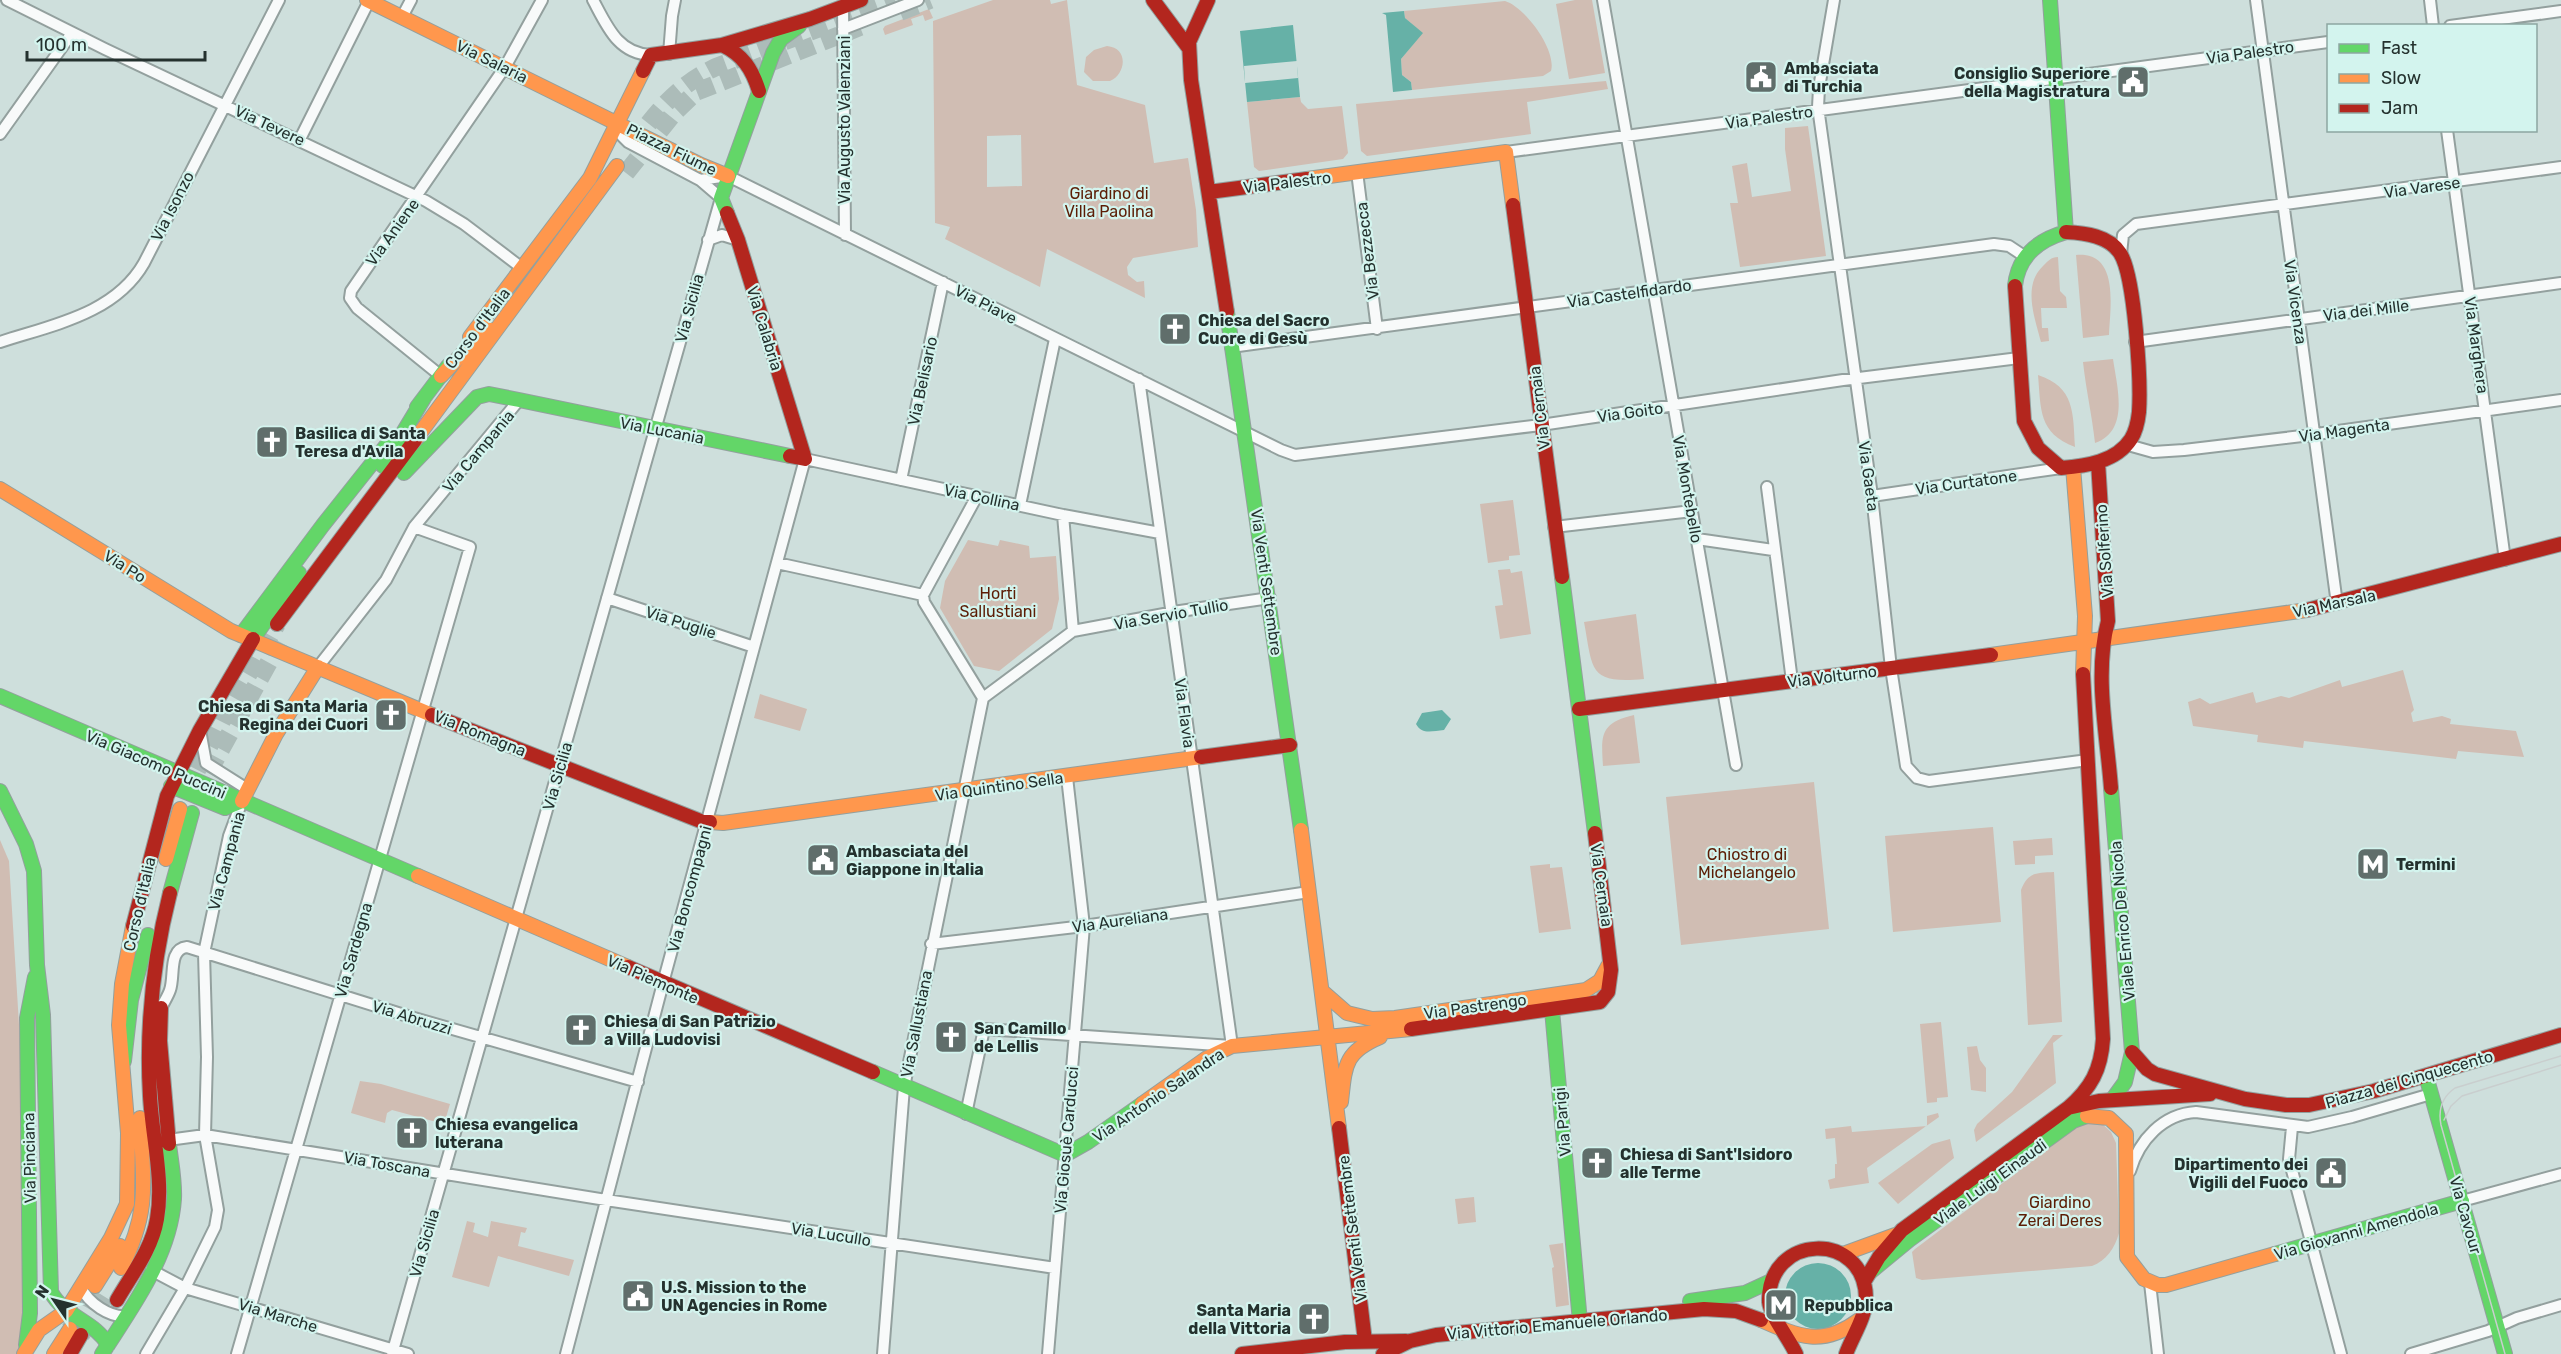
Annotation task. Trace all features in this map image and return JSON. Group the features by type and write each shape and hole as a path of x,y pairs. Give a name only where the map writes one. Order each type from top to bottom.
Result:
{"main road":[{"name":"Via Venti Settembre","path":"1153,0 1188,47"},
{"name":"Via Venti Settembre","path":"1208,0 1193,30 1188,47 1270,598 1323,992 1326,1036 1339,1117 1365,1341"},
{"path":"2050,0 2066,232"},
{"name":"Via Salaria","path":"368,1 617,123"},
{"path":"651,55 722,45 810,19 851,2"},
{"path":"759,91 778,43 786,34 810,19"},
{"path":"722,45 746,59 759,91"},
{"name":"Piazza Fiume","path":"651,55 617,123 728,176"},
{"name":"Piazza Fiume","path":"721,198 759,91"},
{"name":"Corso d'Italia","path":"24,1353 39,1330 66,1311 125,1211 129,1195 124,1061 119,1024 125,966 159,821 174,780 247,637 323,525 441,376 590,178 617,123"},
{"name":"Via Palestro","path":"1209,192 1506,152"},
{"name":"Via Cernaia","path":"1506,152 1610,948 1610,991"},
{"path":"441,376 543,279 622,169"},
{"name":"Via Calabria","path":"721,198 738,240 805,459"},
{"path":"2066,232 2079,232 2099,237 2114,246 2121,254 2129,277 2135,342 2139,415 2136,429 2128,445 2113,457 2067,467 2042,453 2029,433 2022,408 2015,291 2018,271 2024,256 2043,240 2066,232"},
{"name":"Corso d'Italia","path":"543,279 404,473 328,572 282,627 324,559 543,279"},
{"name":"Via Lucania","path":"404,473 477,397 489,394 805,459"},
{"path":"324,559 424,398"},
{"name":"Via Solferino","path":"2098,462 2108,621 2103,640 2101,664 2107,738"},
{"name":"Via Solferino","path":"2067,467 2085,616 2083,672 2088,760"},
{"name":"Via Po","path":"0,489 216,622 247,637"},
{"name":"Via Marsala","path":"2084,642 2337,604 2561,544"},
{"name":"Via Romagna","path":"247,637 422,710 708,822"},
{"name":"Via Volturno","path":"1579,709 2084,642"},
{"name":"Via Campania","path":"244,795 276,734 318,667"},
{"name":"Via Giacomo Puccini","path":"0,696 174,780 244,795"},
{"name":"Viale Enrico De Nicola","path":"2107,738 2132,1052 2125,1082 2112,1100"},
{"name":"Via Quintino Sella","path":"708,822 723,823 1290,745"},
{"name":"Viale Enrico De Nicola","path":"2068,1108 2095,1081 2103,1050 2088,760"},
{"name":"Via Pinciana","path":"0,791 33,863 37,965 44,1015 50,1287 55,1301 66,1311"},
{"name":"Via Piemonte","path":"244,795 380,858 663,983 1065,1155"},
{"name":"Corso d'Italia","path":"186,811 170,892 159,937 151,1002 149,1057 160,1191 157,1221 146,1250 106,1293 144,1196 138,1049 140,1001 148,935 186,811"},
{"path":"152,1107 160,1041 170,892"},
{"path":"124,1061 131,1000 148,935"},
{"name":"Via Pastrengo","path":"1323,992 1344,1014 1373,1019 1581,991 1593,987 1602,978 1608,966 1610,948"},
{"name":"Via Pinciana","path":"24,1353 30,1313 27,1018 37,965"},
{"name":"Via Pastrengo","path":"1326,1036 1399,1031 1597,1004 1606,999 1610,991"},
{"name":"Via Parigi","path":"1552,1010 1580,1317"},
{"name":"Via Pastrengo","path":"1349,1056 1358,1046 1399,1031"},
{"name":"Piazza dei Cinquecento","path":"2132,1052 2152,1073 2219,1094 2286,1106 2346,1099 2561,1035"},
{"name":"Via Antonio Salandra","path":"1065,1155 1088,1142 1207,1058 1232,1046 1326,1036"},
{"path":"105,1349 127,1316 151,1270 166,1240 174,1213 160,1041"},
{"name":"Via Venti Settembre","path":"1339,1117 1349,1056"},
{"name":"Via Cavour","path":"2426,1076 2505,1354"},
{"name":"Piazza dei Cinquecento","path":"2112,1100 2219,1094"},
{"name":"Viale Luigi Einaudi","path":"1902,1230 2068,1108 2082,1103 2112,1100"},
{"name":"Viale Luigi Einaudi","path":"1867,1278 1910,1240 2073,1121 2086,1116 2099,1114 2123,1128 2127,1140 2127,1180"},
{"path":"2127,1180 2127,1257 2135,1270 2150,1283"},
{"name":"Via Giovanni Amendola","path":"2150,1283 2166,1285 2462,1201"},
{"path":"1843,1254 1880,1242 1902,1230"},
{"path":"1846,1354 1865,1304 1867,1278 1884,1250 1902,1230"},
{"path":"1796,1354 1786,1332 1775,1320 1771,1310 1769,1293 1771,1281 1783,1261 1804,1249 1821,1247 1843,1254 1867,1278"},
{"path":"1704,1304 1745,1293 1771,1281"},
{"path":"1704,1304 1741,1312 1807,1343 1831,1342 1847,1334 1859,1320"},
{"name":"Via Vittorio Emanuele Orlando","path":"1414,1345 1448,1334 1704,1304"},
{"path":"66,1311 101,1334 105,1349"},
{"path":"54,1354 81,1340"},
{"path":"70,1354 81,1340"},
{"path":"1242,1354 1365,1341 1414,1345"},
{"path":"1383,1354 1414,1345"}],"street":[{"name":"Via Tevere","path":"7,0 417,196 454,217 522,268"},
{"name":"Via Isonzo","path":"0,342 88,312 112,299 127,286 144,263 279,0"},
{"path":"402,17 411,0"},
{"name":"Via Aniene","path":"441,376 357,308 350,298 352,288 505,68 542,0"},
{"path":"593,0 618,42 637,53 651,55"},
{"path":"669,54 675,0"},
{"path":"843,29 918,0"},
{"name":"Via Montebello","path":"1603,0 1736,765"},
{"name":"Via Gaeta","path":"1834,0 1819,88 1819,111 1872,496 1891,668 1906,766 1920,780 1929,781 2088,760"},
{"name":"Via Vicenza","path":"2256,0 2337,604"},
{"path":"2430,0 2433,24"},
{"path":"300,139 368,1"},
{"name":"Via Augusto Valenziani","path":"845,235 843,29 851,2"},
{"path":"2465,24 2561,11"},
{"path":"0,134 72,33"},
{"name":"Via Palestro","path":"1506,152 2327,42"},
{"name":"Piazza Fiume","path":"617,123 622,136 630,144 700,180 721,198"},
{"name":"Via Marghera","path":"2447,132 2505,560"},
{"name":"Via Varese","path":"2121,254 2122,235 2136,224 2561,167"},
{"name":"Via Bezzecca","path":"1357,172 1377,329"},
{"name":"Via Piave","path":"728,176 1245,431"},
{"name":"Piazza Fiume","path":"700,180 728,176"},
{"name":"Via Sicilia","path":"393,1352 721,198"},
{"path":"708,240 722,235 738,240"},
{"name":"Via Castelfidardo","path":"1231,347 1997,244 2009,246 2024,256"},
{"name":"Via Belisario","path":"901,480 943,282"},
{"name":"Via dei Mille","path":"2135,342 2561,284"},
{"path":"1020,505 1055,339"},
{"name":"Via Goito","path":"1245,431 1284,452 1307,455 1541,425 1855,379 2019,358"},
{"name":"Via Flavia","path":"1140,379 1170,613 1232,1046"},
{"name":"Via Campania","path":"318,667 386,579 414,527 519,400"},
{"name":"Via Magenta","path":"2128,445 2157,452 2313,434 2561,400"},
{"name":"Via Collina","path":"805,459 1063,515 1160,533"},
{"name":"Via Boncompagni","path":"566,1354 663,983 805,459"},
{"name":"Via Curtatone","path":"1872,496 2067,467"},
{"path":"1767,487 1773,550 1792,681"},
{"path":"977,496 923,596 924,602 983,698 1073,631 1063,515"},
{"path":"1554,527 1692,510"},
{"name":"Via Sardegna","path":"237,1354 470,547 414,527"},
{"path":"1697,539 1773,550"},
{"path":"777,563 923,596"},
{"name":"Via Puglie","path":"607,598 754,647"},
{"name":"Via Servio Tullio","path":"1073,631 1270,598"},
{"name":"Via Sallustiana","path":"882,1354 904,1087 931,944 983,698"},
{"path":"200,730 206,763 244,795"},
{"name":"Via Giosuè Carducci","path":"1048,1354 1084,926 1067,777"},
{"name":"Via Campania","path":"146,1354 186,1288 215,1227 218,1210 205,1135 207,1057 204,953 230,836 244,795"},
{"name":"Via Aureliana","path":"931,944 1084,926 1309,892"},
{"name":"Via Abruzzi","path":"161,1008 170,992 176,953 185,947 482,1038 638,1082"},
{"path":"966,1114 984,1029 1232,1046"},
{"name":"Piazza dei Cinquecento","path":"2127,1180 2132,1162 2145,1141 2160,1125 2179,1115 2196,1112 2292,1127 2315,1126 2431,1094"},
{"path":"2292,1127 2288,1153 2341,1354"},
{"name":"Via Toscana","path":"168,1140 205,1135 606,1200"},
{"name":"Via Giovanni Amendola","path":"2462,1201 2561,1174"},
{"name":"Via Lucullo","path":"606,1200 1055,1268"},
{"name":"Via Marche","path":"151,1270 186,1288 393,1352 408,1354"},
{"path":"2150,1283 2158,1354"},
{"path":"81,1287 87,1298 110,1313 127,1316"},
{"path":"2411,1354 2561,1305"}],"green space":[{"name":"Giardino di Villa Paolina","path":"993,0 1050,0 1051,4 1067,0 1077,85 1145,105 1154,163 1188,158 1196,210 1198,247 1133,258 1127,267 1128,275 1137,282 1144,281 1145,298 1047,249 1040,287 945,239 950,227 935,223 933,21","holes":["1021,135 1022,186 987,187 987,136"]},
{"path":"1575,0 1592,0 1605,73 1569,79 1556,4"},
{"path":"1505,1 1521,12 1538,30 1549,52 1552,62 1551,71 1543,76 1412,90 1411,82 1402,75 1401,59 1422,33 1405,18 1404,11"},
{"path":"929,9 933,18 925,21 923,15 911,19 913,25 885,35 883,29 885,26"},
{"path":"1107,46 1119,51 1122,56 1122,67 1115,78 1110,81 1093,81 1084,72 1086,57 1094,50"},
{"path":"1606,81 1608,89 1527,102 1531,134 1367,156 1361,151 1356,104"},
{"path":"1300,97 1301,102 1308,109 1342,106 1348,153 1343,159 1259,171 1254,167 1247,102"},
{"path":"1808,126 1826,256 1740,267 1730,203 1738,203 1732,166 1747,163 1752,197 1791,191 1785,149 1785,128"},
{"path":"2076,255 2090,256 2100,262 2106,271 2111,297 2109,335 2083,338"},
{"path":"2058,257 2060,291 2066,297 2067,308 2041,308 2042,328 2048,328 2049,341 2041,342 2033,313 2033,283 2043,266 2051,259"},
{"path":"2113,359 2119,407 2117,419 2113,429 2106,437 2095,443 2083,362"},
{"path":"2038,375 2059,387 2070,403 2075,447 2054,435 2048,427 2041,409"},
{"path":"1513,500 1520,555 1509,556 1509,560 1488,563 1480,504"},
{"name":"Horti Sallustiani","path":"968,540 998,546 1000,540 1029,546 1030,558 1056,556 1059,599 1052,629 999,671 974,666 940,608 945,581"},
{"path":"1510,569 1511,573 1522,571 1531,634 1500,639 1495,606 1503,605 1498,570"},
{"path":"1636,614 1644,679 1612,679 1603,676 1592,662 1584,622"},
{"path":"2403,670 2414,710 2411,713 2413,722 2442,716 2451,719 2450,724 2516,731 2524,757 2458,751 2456,759 2304,741 2303,748 2257,742 2258,735 2193,726 2188,702 2200,698 2210,704 2253,692 2256,703 2281,696 2289,698 2340,680 2342,687"},
{"path":"760,694 807,709 800,731 754,718"},
{"path":"1634,715 1640,763 1603,766 1602,746 1605,732 1615,722"},
{"name":"Chiostro di Michelangelo","path":"1814,782 1829,929 1681,945 1666,797"},
{"path":"1993,827 2001,922 1893,932 1885,836"},
{"path":"2052,838 2053,855 2035,856 2035,864 2015,865 2013,841"},
{"path":"0,840 9,861 30,1205 25,1338 16,1354 0,1354"},
{"path":"1550,864 1550,868 1562,867 1571,929 1539,933 1530,866"},
{"path":"2054,872 2062,1022 2028,1025 2021,890 2033,875"},
{"path":"1941,1022 1948,1097 1937,1098 1937,1102 1927,1103 1920,1024"},
{"path":"2053,1035 2063,1035 2053,1043 2056,1083 1976,1142 1974,1130 1977,1124 2012,1092"},
{"path":"1977,1046 1980,1060 1986,1068 1986,1092 1971,1090 1967,1047"},
{"path":"360,1081 381,1084 450,1104 444,1124 392,1110 387,1113 385,1123 351,1113"},
{"path":"1938,1113 1939,1117 1927,1126 1927,1116"},
{"name":"Giardino Zerai Deres","path":"2100,1122 2111,1132 2116,1143 2119,1233 2112,1249 2102,1261 2092,1266 1922,1280 1916,1278 1912,1252 1915,1249 2081,1124"},
{"path":"1851,1126 1852,1132 1926,1126 1867,1168 1869,1183 1830,1189 1828,1180 1835,1178 1835,1164 1837,1164 1835,1138 1826,1139 1825,1129"},
{"path":"1950,1139 1954,1158 1898,1204 1878,1183 1932,1144"},
{"path":"1474,1197 1476,1222 1458,1224 1455,1199"},
{"path":"467,1221 475,1223 473,1232 488,1237 491,1221 527,1228 525,1233 521,1232 518,1246 574,1260 569,1276 498,1256 489,1287 452,1277"},
{"path":"1563,1243 1569,1305 1556,1307 1552,1268 1554,1267 1549,1245"}],"shaded area":[{"path":"1404,11 1405,18 1423,33 1401,59 1402,75 1411,82 1412,90 1393,92 1386,15 1382,13"},
{"path":"1293,25 1300,97 1247,102 1240,31"},
{"path":"1442,710 1451,719 1444,730 1424,731 1416,724 1422,713"},
{"path":"1818,1263 1831,1266 1841,1273 1848,1283 1851,1296 1848,1309 1841,1319 1831,1326 1818,1329 1805,1326 1795,1319 1788,1309 1785,1296 1788,1283 1795,1273 1805,1266"}],"pier":[{"path":"1297,61 1298,78 1245,83 1244,66"}],"tunnel":[{"path":"632,145 669,100 702,74 895,0"},
{"path":"900,12 930,0"},
{"path":"626,173 674,113 696,92 860,27"},
{"path":"185,794 223,719 277,624"},
{"path":"208,773 280,642"},
{"path":"70,1329 95,1286"},
{"path":"81,1335 107,1292"}],"tram line":[{"path":"2505,1354 2441,1125 2440,1114 2444,1100 2455,1088 2561,1056"},
{"path":"2444,1120 2451,1106 2462,1096 2561,1065"}],"traffic: fast":[{"path":"2050,0 2066,232"},
{"path":"727,213 721,198 773,53 781,39 799,26"},
{"path":"2015,286 2020,266 2031,251 2056,235 2066,232"},
{"path":"1227,312 1301,830"},
{"path":"417,407 448,366"},
{"path":"404,473 477,397 489,394 519,400"},
{"path":"383,466 424,398"},
{"path":"519,400 790,456"},
{"path":"241,635 323,525 393,437"},
{"path":"253,639 299,573"},
{"path":"1562,577 1595,833"},
{"path":"0,696 418,876"},
{"path":"171,786 225,808 242,801"},
{"path":"2111,788 2132,1052 2125,1082 2112,1100"},
{"path":"0,791 26,844 34,871 37,965 43,1015 51,1292 64,1307 95,1330 108,1345"},
{"path":"170,893 192,813"},
{"path":"124,1061 131,1000 148,935"},
{"path":"26,1345 30,1313 27,1018 35,977"},
{"path":"1552,1010 1580,1322"},
{"path":"873,1072 1065,1155 1088,1142 1142,1104"},
{"path":"2426,1076 2505,1354"},
{"path":"1869,1273 1909,1240 2073,1121 2087,1116"},
{"path":"102,1354 148,1281 165,1241 174,1199 169,1144"},
{"path":"2275,1254 2462,1201"},
{"path":"1690,1301 1745,1293 1771,1281"}],"traffic: slow":[{"path":"367,0 701,165 728,176"},
{"path":"470,337 590,178 643,71"},
{"path":"1307,179 1506,152 1513,205"},
{"path":"415,440 617,166"},
{"path":"441,376 487,328"},
{"path":"2073,467 2085,616 2083,674"},
{"path":"0,489 231,631 432,715"},
{"path":"1991,655 2307,610"},
{"path":"242,801 276,734 318,667"},
{"path":"710,822 723,823 1201,757"},
{"path":"166,859 180,809"},
{"path":"1301,830 1339,1128"},
{"path":"418,876 628,967"},
{"path":"24,1354 39,1330 66,1311 111,1238 127,1204 128,1133 119,1025 122,984 133,926"},
{"path":"1323,992 1347,1013 1372,1019 1395,1018 1586,990 1600,981 1608,966"},
{"path":"1142,1104 1207,1058 1232,1046 1411,1029"},
{"path":"1341,1102 1348,1062 1359,1048 1380,1037"},
{"path":"2087,1116 2109,1118 2126,1134 2127,1257 2144,1279 2158,1285 2166,1285 2275,1254"},
{"path":"121,1268 131,1247 141,1211 143,1177 140,1118"},
{"path":"1843,1254 1895,1235"},
{"path":"95,1286 120,1246"},
{"path":"1761,1320 1799,1335 1811,1336 1834,1334 1859,1320"},
{"path":"54,1354 70,1329"}],"traffic: jam":[{"path":"643,71 651,55 722,45 810,19 861,0"},
{"path":"1153,0 1188,47"},
{"path":"1208,0 1189,42 1191,80 1227,312"},
{"path":"722,45 736,53 746,64 759,91"},
{"path":"1209,192 1307,179"},
{"path":"1513,205 1562,577"},
{"path":"727,213 738,240 805,459 790,456"},
{"path":"2015,286 2024,421 2038,448 2061,468 2090,464 2109,458 2125,447 2133,436 2139,412 2138,355 2130,283 2120,253 2110,243 2096,236 2066,232"},
{"path":"277,624 415,440"},
{"path":"2098,462 2108,621 2104,641 2102,683 2111,788"},
{"path":"2307,610 2561,544"},
{"path":"133,926 167,796 200,730 253,639"},
{"path":"1579,709 1991,655"},
{"path":"2068,1108 2089,1086 2100,1060 2103,1039 2083,674"},
{"path":"432,715 703,822 710,822"},
{"path":"1201,757 1290,745"},
{"path":"1411,1029 1600,1002 1608,992 1611,970 1595,833"},
{"path":"117,1300 151,1241 159,1204 157,1158 150,1096 149,1045 155,969 170,893"},
{"path":"628,967 873,1072"},
{"path":"161,1008 160,1041 169,1144"},
{"path":"2132,1052 2147,1069 2155,1074 2245,1099 2286,1105 2309,1105 2374,1091 2561,1035"},
{"path":"1864,1282 1879,1257 1902,1230 2068,1108 2099,1101 2210,1094"},
{"path":"1339,1128 1365,1341"},
{"path":"1796,1354 1770,1307 1773,1279 1783,1263 1799,1252 1816,1249 1834,1251 1850,1260 1861,1276 1866,1298 1865,1305 1846,1354"},
{"path":"1383,1354 1410,1341 1436,1335 1704,1309 1736,1311 1761,1320"},
{"path":"70,1354 81,1335"},
{"path":"1242,1354 1345,1342 1406,1341"}],"place":[{"name":"Ambasciata di Turchia","path":"1761,77"},
{"name":"Consiglio Superiore della Magistratura","path":"2133,82"},
{"name":"Chiesa del Sacro Cuore di Gesù","path":"1175,329"},
{"name":"Basilica di Santa Teresa d'Avila","path":"272,442"},
{"name":"Chiesa di Santa Maria Regina dei Cuori","path":"391,715"},
{"name":"Ambasciata del Giappone in Italia","path":"823,860"},
{"name":"Termini","path":"2373,864"},
{"name":"Chiesa di San Patrizio a Villa Ludovisi","path":"581,1030"},
{"name":"San Camillo de Lellis","path":"951,1037"},
{"name":"Chiesa evangelica luterana","path":"412,1133"},
{"name":"Chiesa di Sant'Isidoro alle Terme","path":"1597,1163"},
{"name":"Dipartimento dei Vigili del Fuoco","path":"2331,1173"},
{"name":"U.S. Mission to the UN Agencies in Rome","path":"638,1296"},
{"name":"Repubblica","path":"1781,1305"},
{"name":"Santa Maria della Vittoria","path":"1314,1319"}]}
